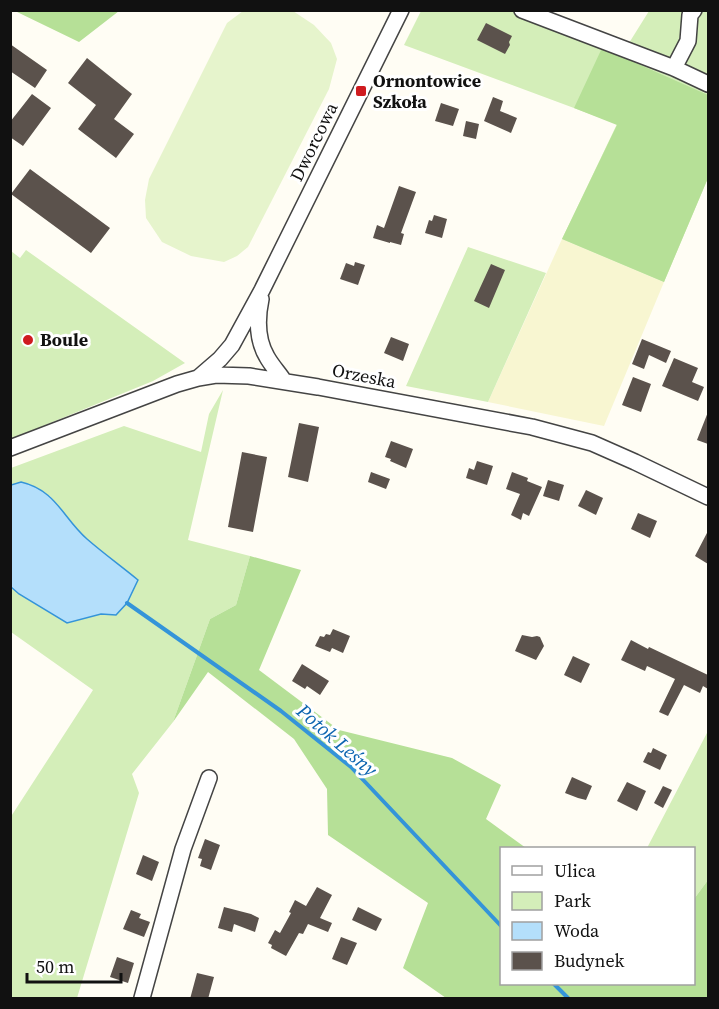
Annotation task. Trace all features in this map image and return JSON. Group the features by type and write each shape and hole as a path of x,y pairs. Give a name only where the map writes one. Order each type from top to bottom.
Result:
{"street":[{"name":"Dworcowa","path":"198,378 220,359 234,342 401,10"},
{"path":"522,10 674,68 708,84"},
{"path":"674,68 688,41 690,15 694,10"},
{"name":"Dworcowa","path":"262,290 258,326 262,344 266,356 284,381"},
{"path":"245,334 253,335 262,344 257,365 241,375 230,360 234,342 245,334"},
{"name":"Orzeska","path":"10,448 177,384 216,375 241,375 532,427 592,443 708,496"},
{"path":"142,999 183,849 209,778"}],"shaded area":[{"path":"562,239 664,282 604,426 488,402"}],"green space":[{"path":"15,11 119,11 79,42"},
{"path":"243,11 293,11 314,25 331,43 337,59 329,89 248,247 237,256 224,262 191,256 162,242 146,218 145,200 149,179 227,23"},
{"path":"421,11 547,11 629,43 649,11 708,11 708,178 664,282 562,239 617,124 404,45"},
{"path":"602,48 708,95 708,178 664,282 562,239 617,125 574,108"},
{"path":"468,247 546,273 488,402 406,386"},
{"path":"26,250 185,363 153,381 11,439 11,251 20,258"},
{"path":"223,390 188,540 250,556 236,605 210,619 173,722 132,774 139,793 77,998 11,998 10,818 93,690 11,632 11,587 67,623 101,614 116,615 138,580 85,538 50,496 21,482 11,485 11,468 124,426 201,452 209,414"},
{"path":"250,556 301,570 259,670 339,730 452,758 501,785 486,819 525,847 500,847 500,985 695,985 695,898 708,880 708,998 446,998 403,968 428,903 328,835 327,789 294,739 208,672 173,722 210,619 236,605"},
{"path":"708,731 708,880 695,898 695,847 648,847"}],"water":[{"path":"21,482 43,491 87,539 138,580 127,603 116,615 101,614 67,623 11,587 11,485"}],"building":[{"path":"486,23 512,36 505,54 477,40"},
{"path":"10,44 47,70 35,88 10,71"},
{"path":"87,58 132,94 114,119 134,134 116,158 78,129 96,105 68,83"},
{"path":"32,94 51,108 23,146 10,137 10,122"},
{"path":"493,97 503,101 500,111 517,118 511,133 484,121"},
{"path":"441,103 459,109 453,126 435,121"},
{"path":"466,121 479,124 476,139 463,136"},
{"path":"30,169 110,228 91,253 11,194"},
{"path":"399,186 416,192 401,233 404,234 401,245 373,238 377,225 384,228"},
{"path":"434,215 447,219 442,238 425,233 429,220 432,221"},
{"path":"355,262 365,265 358,285 340,279 346,263 354,266"},
{"path":"491,264 505,270 489,308 474,301"},
{"path":"391,337 409,344 403,361 384,353"},
{"path":"642,339 671,351 666,363 649,355 644,369 632,364"},
{"path":"674,358 698,368 692,382 704,387 698,401 662,386"},
{"path":"633,377 651,384 641,412 622,405"},
{"path":"708,412 708,444 697,440"},
{"path":"299,423 319,427 308,482 288,477"},
{"path":"391,441 413,449 406,468 385,457"},
{"path":"242,452 267,457 253,532 228,527"},
{"path":"477,461 493,466 487,485 466,478 469,468 474,470"},
{"path":"371,472 390,479 386,489 368,482"},
{"path":"512,472 542,487 529,516 523,513 521,520 511,515 520,494 506,489"},
{"path":"548,480 564,485 559,501 543,496"},
{"path":"586,490 603,498 596,515 578,506"},
{"path":"638,513 657,521 650,538 631,529"},
{"path":"708,531 708,564 695,556"},
{"path":"333,629 350,636 343,653 332,648 330,652 315,646 320,636 330,635"},
{"path":"522,635 540,637 544,646 536,660 515,651"},
{"path":"631,640 708,675 708,689 703,686 700,693 684,685 668,716 659,712 675,679 647,666 645,671 621,660"},
{"path":"573,656 590,664 581,683 564,675"},
{"path":"302,664 329,681 320,695 307,686 305,689 292,681"},
{"path":"653,748 667,755 660,770 643,762"},
{"path":"572,777 592,786 586,800 565,793"},
{"path":"627,782 646,791 637,811 617,801"},
{"path":"663,786 672,790 663,808 654,803"},
{"path":"205,839 220,845 211,870 200,866 202,859 198,858"},
{"path":"143,855 159,862 152,881 136,874"},
{"path":"317,887 332,895 320,918 332,923 328,932 308,924 303,934 299,933 286,956 271,948 272,945 268,943 275,930 280,933 295,900 306,906"},
{"path":"224,907 259,918 255,932 234,924 232,932 218,928"},
{"path":"358,907 382,919 376,931 352,920"},
{"path":"131,910 141,914 139,918 150,922 144,937 123,929"},
{"path":"341,937 357,943 347,965 332,959"},
{"path":"117,957 134,963 128,983 110,977"},
{"path":"197,973 214,977 208,999 190,999"}],"waterway":[{"name":"Potok Leśny","path":"127,603 281,711 351,767 500,925"},
{"name":"Potok Leśny","path":"555,985 568,998"}],"place":[{"name":"Ornontowice Szkoła","path":"361,91"},
{"name":"Boule","path":"28,340"}]}
